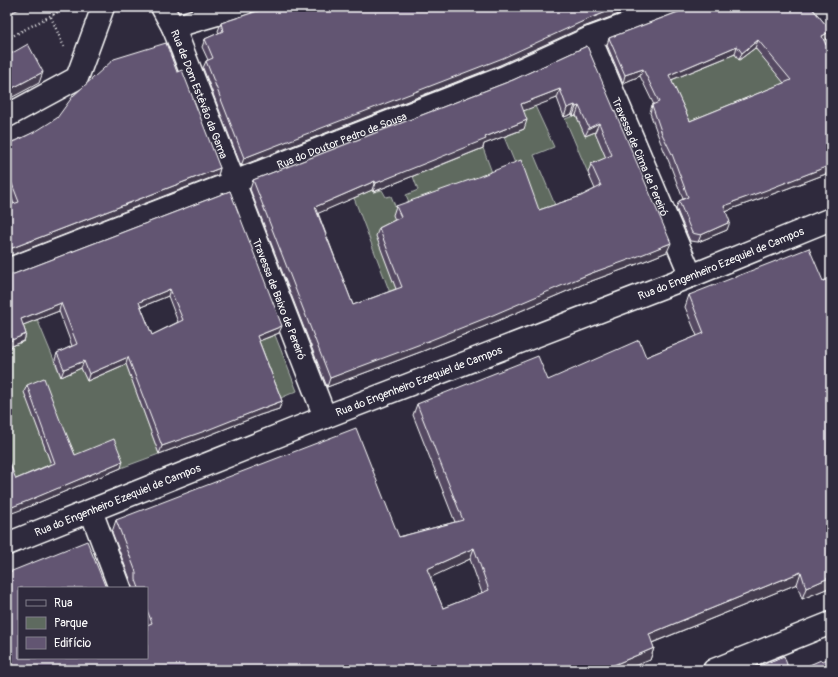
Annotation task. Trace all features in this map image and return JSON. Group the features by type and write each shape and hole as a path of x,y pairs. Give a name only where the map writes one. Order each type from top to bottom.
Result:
{"street":[{"path":"7,116 77,78 102,7"},
{"name":"Rua de Dom Estêvão da Gama","path":"162,7 173,27 234,182"},
{"path":"173,27 241,7"},
{"name":"Rua do Doutor Pedro de Sousa","path":"7,270 505,77 590,38 674,7"},
{"name":"Travessa de Cima de Pereiró","path":"590,38 691,276"},
{"name":"Travessa de Baixo de Pereiró","path":"234,182 325,417"},
{"name":"Rua do Engenheiro Ezequiel de Campos","path":"7,544 325,417 691,276 831,219"},
{"path":"91,511 120,587"},
{"path":"714,670 831,623"}],"path":[{"path":"50,7 54,15"},
{"path":"7,39 67,7"}],"green space":[{"path":"730,47 739,60 755,48 770,65 801,82 681,132 663,77 695,70 720,60"},
{"path":"535,106 554,147 534,155 558,212 536,220 504,137 524,129 518,113"},
{"path":"576,115 595,132 606,158 598,169 588,173 565,119"},
{"path":"483,148 494,178 398,296 392,298 354,198 371,189 374,192 382,190 386,197 391,196 398,213 412,209 406,195 418,190 407,160 416,158 422,173"},
{"path":"7,281 37,319 61,377 81,368 87,381 126,364 159,454 121,468 112,446 72,462 36,423 61,493 39,502 30,480 13,486 7,471 7,336 12,346 24,341"},
{"path":"254,303 267,338 275,335 297,391 276,400 259,356"}],"building":[{"path":"270,7 620,7 588,19 503,58 244,158 206,61 213,58 205,39 223,31 221,23"},
{"path":"686,7 811,7 831,31 822,36 826,45 831,41 831,54 828,51 831,59 831,165 724,206 730,222 701,235 692,233 679,201 688,197 672,154 662,134 652,105 659,102 643,69 625,75 609,38 681,11","holes":["758,40 791,80 690,121 669,75 737,46 742,53"]},
{"path":"166,43 177,72 182,70 220,168 7,250 7,206 19,202 7,171 7,144 38,130 57,118 73,96 114,59"},
{"path":"28,44 43,72 7,91 7,56"},
{"path":"587,46 671,243 589,274 426,342 330,378 253,180 513,80","holes":["560,89 567,108 575,105 576,107 579,106 589,128 599,123 612,155 591,164 601,186 581,196 539,210 521,160 396,206 401,217 379,228 402,287 353,305 315,207 375,181 376,183 486,139 485,137 527,120 521,104"]},
{"path":"230,191 282,326 257,336 282,401 162,446 128,357 89,374 84,361 64,369 57,353 77,344 61,303 21,319 26,334 7,342 7,275 14,274","holes":["170,289 183,320 152,335 139,302"]},
{"path":"809,248 823,281 831,278 831,577 806,588 801,572 649,634 654,648 602,670 7,670 7,573 87,541 106,587 18,587 18,659 148,659 148,625 152,623 148,613 148,587 139,587 136,580 136,572 116,520 356,428 399,537 463,520 417,404 538,356 548,380 639,340 646,357 704,333 689,295","holes":["474,548 489,590 443,608 427,569"]},
{"path":"44,378 75,455 114,439 123,461 7,509 7,457 16,479 55,463 27,385"},
{"path":"784,656 789,670 750,670"},
{"path":"831,658 831,670 798,670 821,660"}]}
